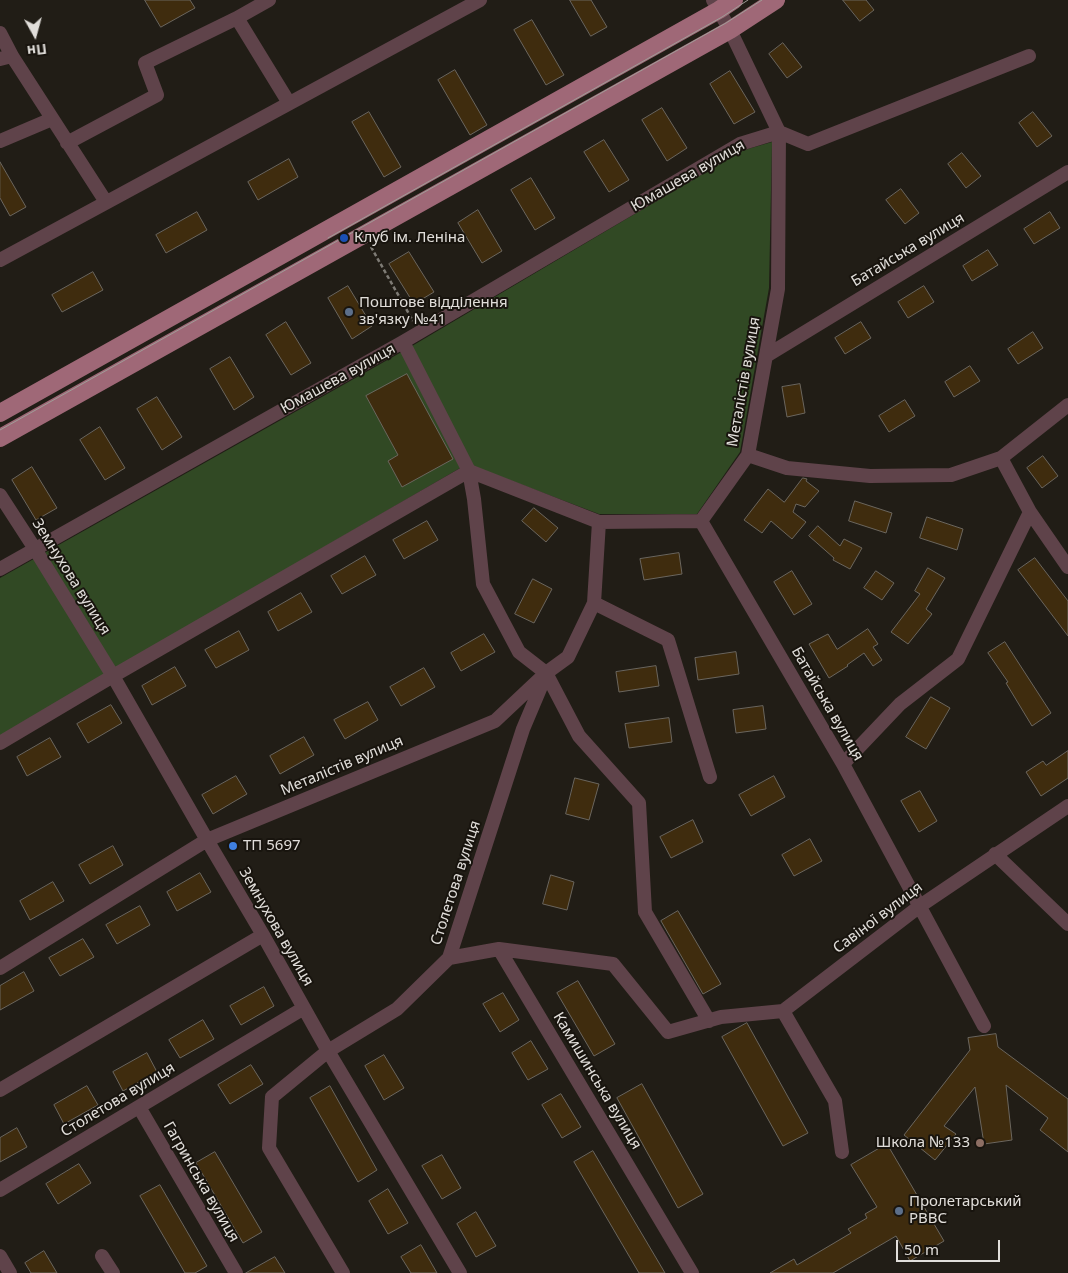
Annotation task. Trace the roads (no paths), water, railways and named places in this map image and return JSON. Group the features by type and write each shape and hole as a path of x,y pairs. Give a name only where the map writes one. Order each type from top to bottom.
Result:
{"main road":[{"path":"0,413 716,5 734,0"},
{"path":"0,438 730,30 776,0"}],"street":[{"path":"68,143 157,95 145,63 237,18 269,0"},
{"path":"0,260 480,0"},
{"path":"716,5 779,132 808,144 1029,56"},
{"path":"237,18 289,103"},
{"path":"0,33 6,58 52,119 106,202"},
{"path":"0,141 52,119"},
{"name":"Юмашева вулиця","path":"0,569 420,333 740,144 779,132"},
{"name":"Металістів вулиця","path":"701,521 748,455 778,289 779,132"},
{"name":"Батайська вулиця","path":"766,356 1068,172"},
{"path":"404,342 469,471 474,499 483,584 519,652 546,674 579,736 639,803 645,912 709,1020"},
{"path":"748,455 787,468 870,476 951,475 1001,458 1068,405"},
{"path":"1001,458 1030,512 1068,567"},
{"path":"469,471 599,522 701,521"},
{"path":"0,743 112,676 469,471"},
{"name":"Земнухова вулиця","path":"0,495 112,676 263,935 328,1051 460,1273"},
{"path":"843,764 900,704 958,659 1030,512"},
{"name":"Батайська вулиця","path":"701,521 843,764 984,1026"},
{"name":"Металістів вулиця","path":"0,968 207,840 495,721 546,674 568,657 594,603 599,522"},
{"path":"594,603 668,640 710,777"},
{"name":"Столетова вулиця","path":"343,1273 269,1148 272,1097 328,1051 397,1009 449,958 523,729 546,674"},
{"name":"Савіної вулиця","path":"783,1011 920,906 1068,806"},
{"path":"995,854 1068,924"},
{"path":"0,1090 263,935"},
{"path":"449,958 499,949 613,964 668,1032 721,1017 783,1011 835,1100 842,1152"},
{"name":"Камишинська вулиця","path":"499,949 692,1273"},
{"name":"Столетова вулиця","path":"0,1190 304,1008"},
{"name":"Гагринська вулиця","path":"139,1107 236,1273"},
{"path":"0,1256 10,1273"},
{"path":"102,1256 113,1273"}],"tram line":[{"path":"328,238 722,17 748,0"},
{"path":"0,430 726,23 762,0"}],"place":[{"name":"Клуб ім. Леніна","path":"344,238"},
{"name":"Поштове відділення зв'язку №41","path":"349,312"},
{"name":"ТП 5697","path":"233,846"},
{"name":"Школа №133","path":"980,1143"},
{"name":"Пролетарський РВВС","path":"899,1211"}]}
